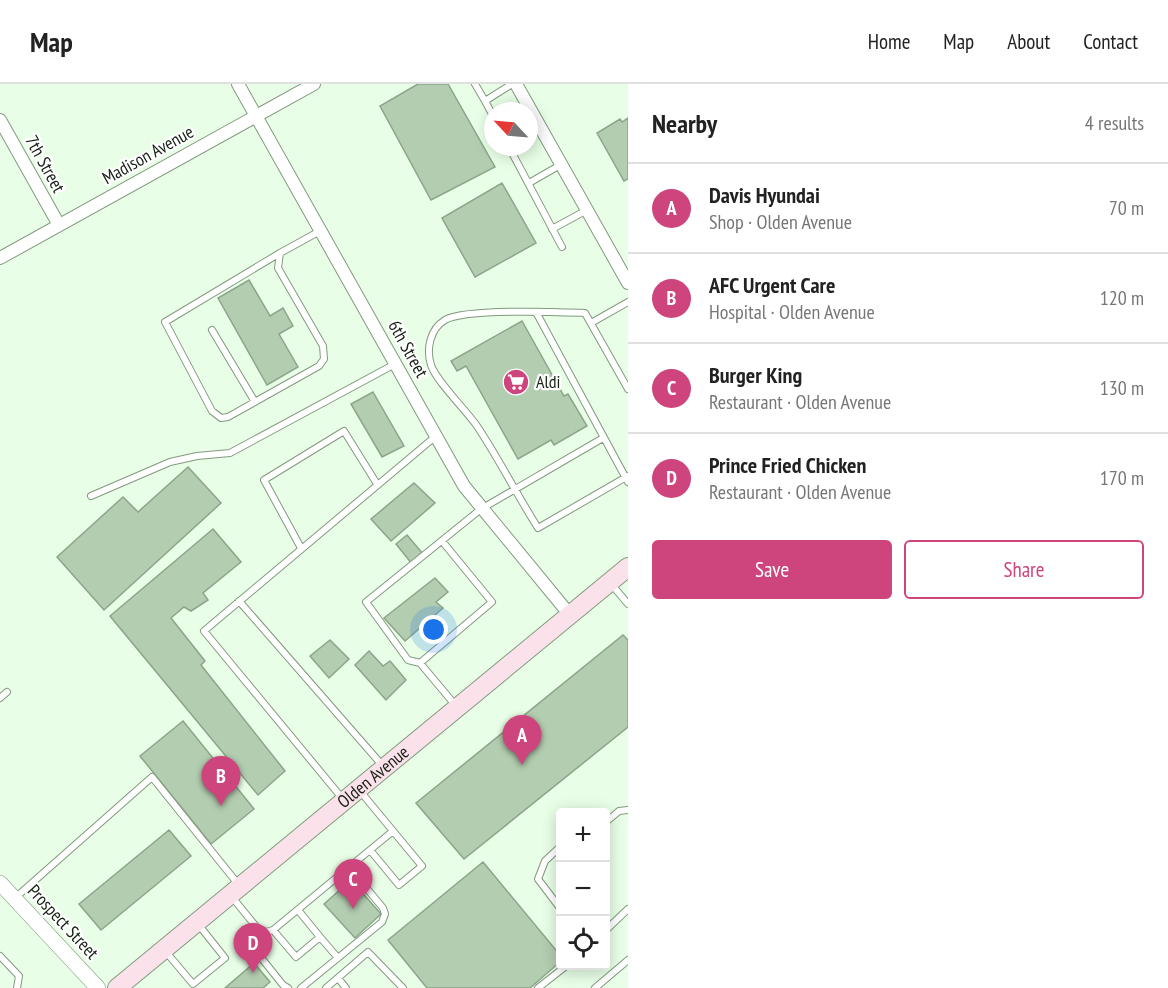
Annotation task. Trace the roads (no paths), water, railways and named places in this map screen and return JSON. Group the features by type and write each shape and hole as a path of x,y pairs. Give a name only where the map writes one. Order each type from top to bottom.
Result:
{"main road":[{"name":"Olden Avenue","path":"117,988 628,567"}],"street":[{"name":"6th Street","path":"238,84 464,486 570,615"},
{"name":"Madison Avenue","path":"0,258 314,84"},
{"path":"514,84 523,102"},
{"name":"7th Street","path":"0,120 59,225"},
{"path":"538,131 562,164 628,283"},
{"name":"Prospect Street","path":"0,883 98,988"}],"lane":[{"path":"475,84 485,101 514,84"},
{"path":"514,156 562,247"},
{"path":"529,183 562,164"},
{"path":"552,229 587,210"},
{"path":"280,253 278,268 323,346 324,359 320,366 228,417 215,415 165,322 249,270 320,231"},
{"path":"591,323 628,302"},
{"path":"536,312 627,479 538,528 477,426 431,367 428,349 432,335 442,321 455,316 536,312 585,313 628,389"},
{"path":"212,330 255,402"},
{"path":"91,496 170,462 197,456 230,453 395,364"},
{"path":"301,548 264,480 344,431 377,484"},
{"path":"370,850 399,885 422,866 393,831 351,795 204,631 436,436"},
{"path":"458,707 420,663 408,660 366,602 481,509 603,438"},
{"path":"420,663 492,602 442,541"},
{"path":"610,582 628,604"},
{"path":"239,601 384,768"},
{"path":"0,698 7,692"},
{"path":"15,898 152,777 235,891 258,928 266,932 273,930 393,831"},
{"path":"610,819 619,811 628,810"},
{"path":"556,851 545,861 538,879 556,902"},
{"path":"301,988 382,922 385,914 383,908 349,867"},
{"path":"610,926 628,909"},
{"path":"298,910 338,958"},
{"path":"164,949 191,986 225,958 197,922"},
{"path":"258,928 255,950 283,985 288,988"},
{"path":"273,930 296,957 320,937"},
{"path":"326,988 368,952 404,988"},
{"path":"0,956 19,976 17,988"},
{"path":"595,988 628,960"},
{"path":"538,988 561,970"},
{"path":"338,978 346,988"}],"place":[{"name":"Aldi","path":"516,382"},
{"name":"Davis Hyundai","path":"522,765"},
{"name":"AFC Urgent Care","path":"221,806"},
{"name":"Burger King","path":"353,909"},
{"name":"Prince Fried Chicken","path":"253,973"}]}
